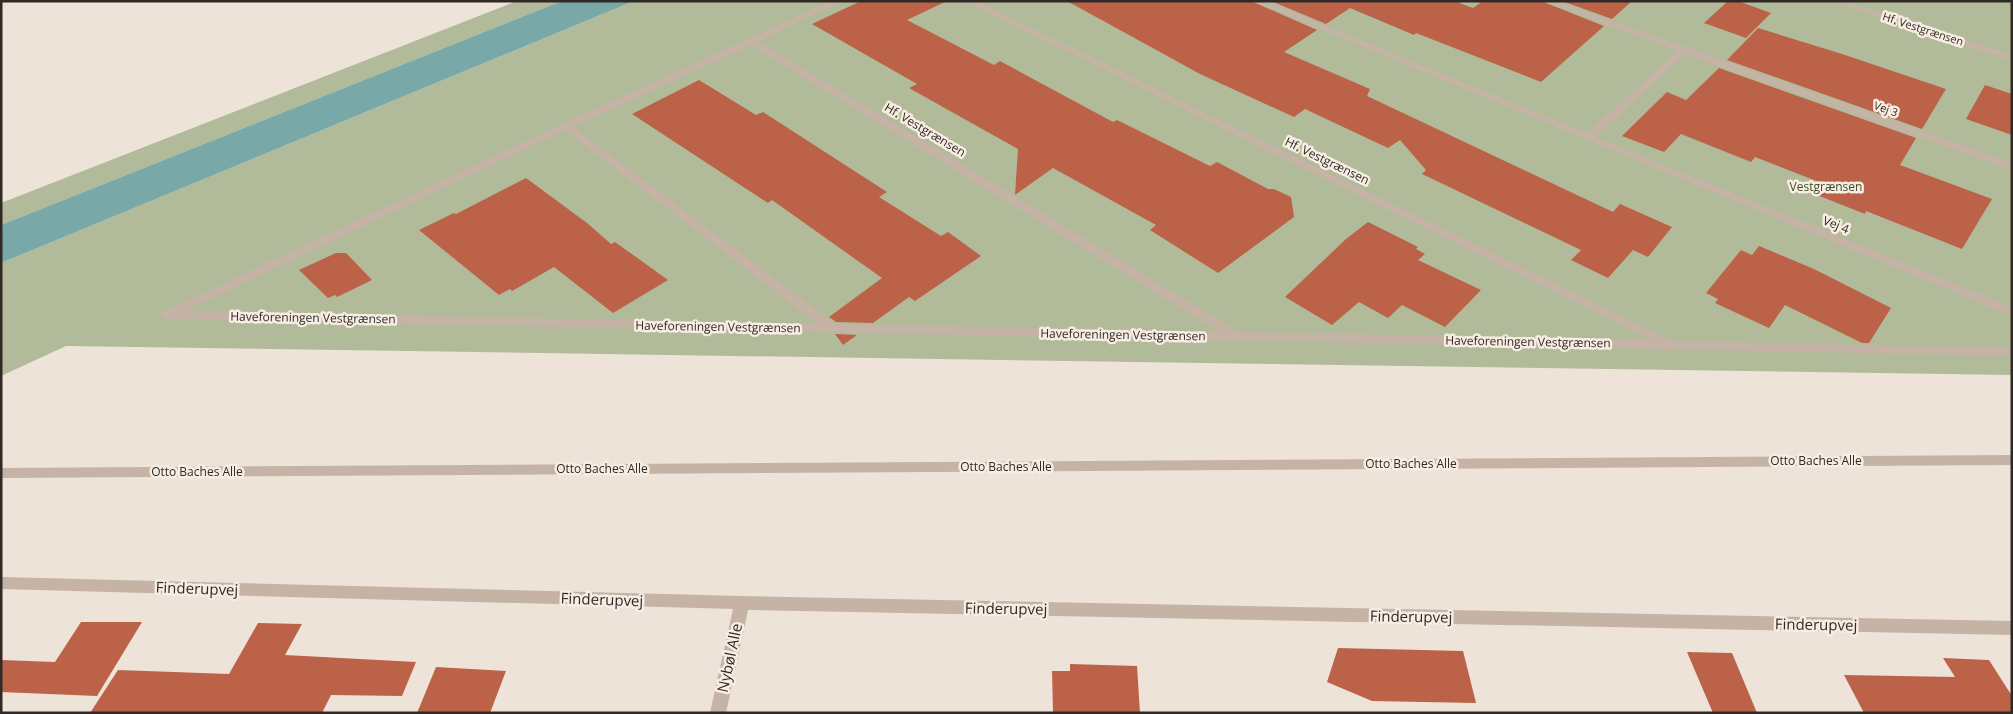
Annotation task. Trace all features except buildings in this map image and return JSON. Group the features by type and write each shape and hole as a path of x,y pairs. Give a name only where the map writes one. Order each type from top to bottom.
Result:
{"street":[{"name":"Haveforeningen Vestgrænsen","path":"839,1 566,126 167,316 2012,352"},
{"name":"Hf. Vestgrænsen","path":"969,1 1673,345"},
{"path":"1257,1 1588,138 1684,50 1547,1"},
{"name":"Hf. Vestgrænsen","path":"1835,1 2012,58"},
{"name":"Hf. Vestgrænsen","path":"751,40 1238,337"},
{"name":"Vej 3","path":"1684,50 2012,167"},
{"path":"566,126 833,329"},
{"name":"Vej 4","path":"1588,138 2012,312"},
{"name":"Otto Baches Alle","path":"1,473 2012,460"},
{"name":"Finderupvej","path":"1,583 742,603 2012,628"},
{"name":"Nybøl Alle","path":"718,713 742,603"}],"green space":[{"path":"517,1 562,1 1,225 1,203"},
{"name":"Vestgrænsen","path":"634,1 2012,1 2012,375 66,346 1,376 1,263"}],"water":[{"path":"562,1 634,1 1,263 1,225"}]}
